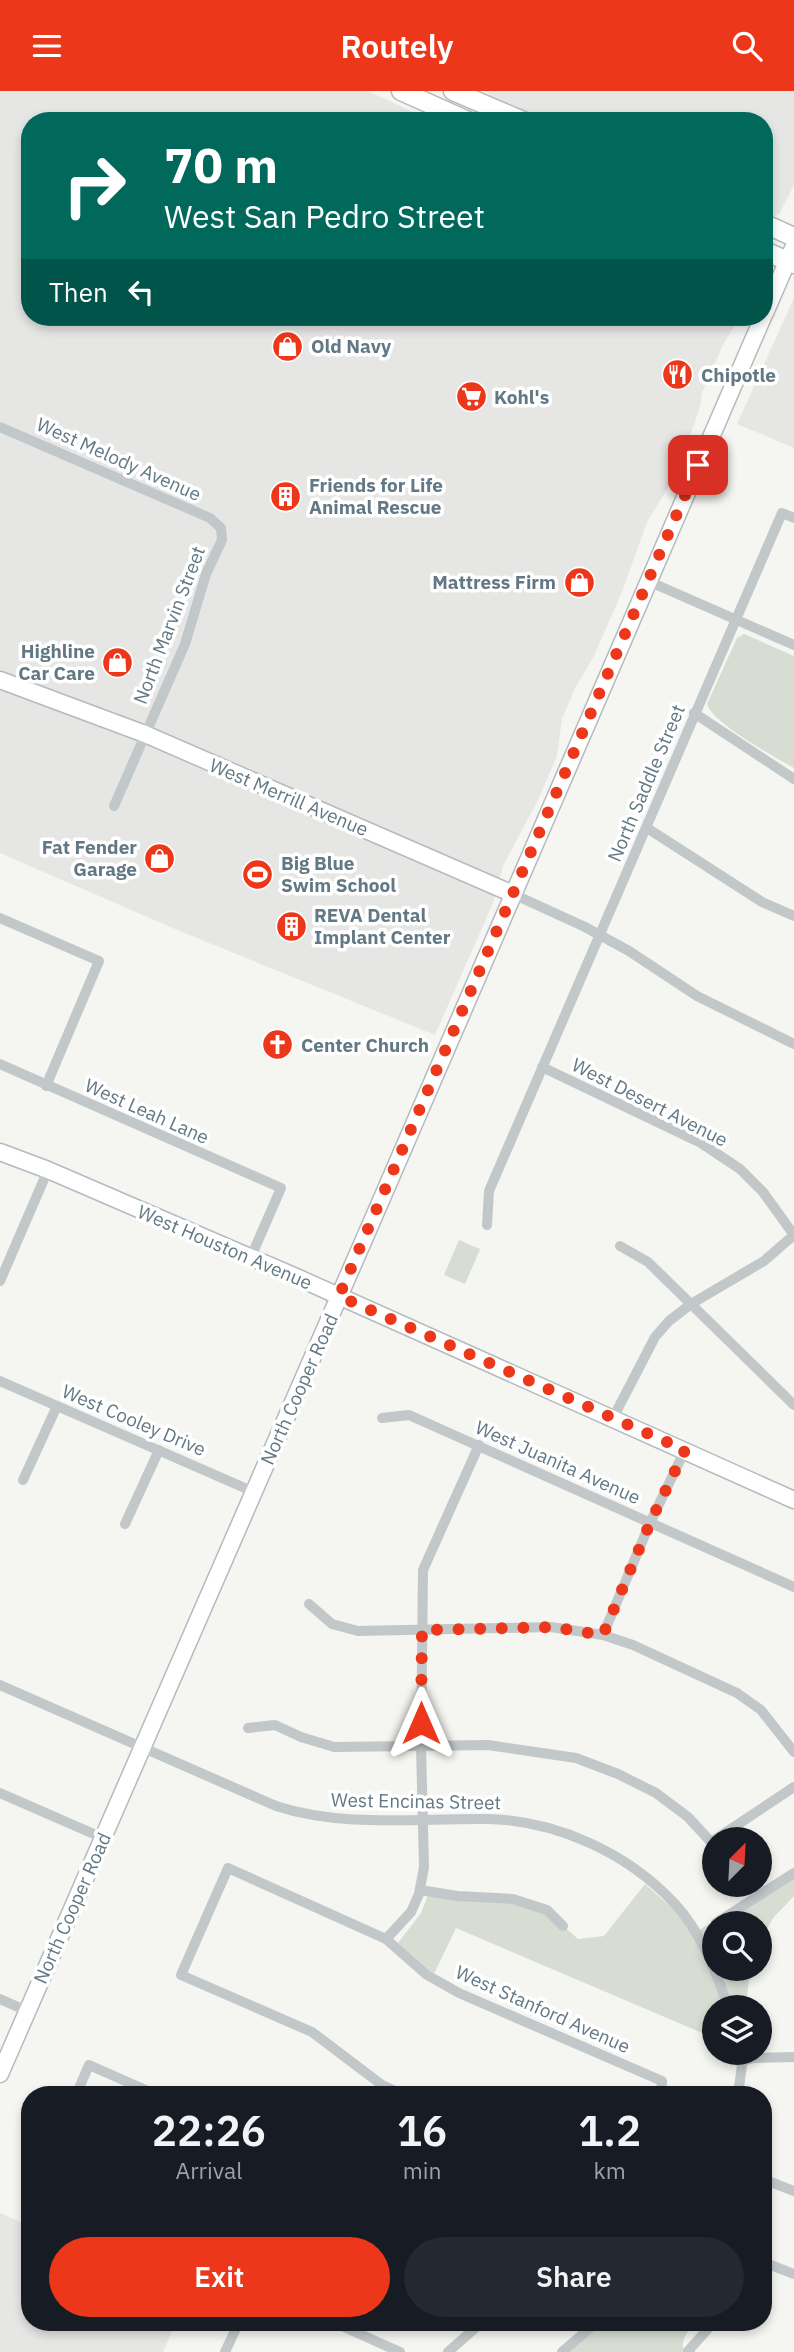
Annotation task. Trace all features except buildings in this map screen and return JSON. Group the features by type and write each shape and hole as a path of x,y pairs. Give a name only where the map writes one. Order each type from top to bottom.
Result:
{"main road":[{"path":"401,91 493,112"},
{"path":"453,91 469,105"},
{"path":"773,232 792,252"},
{"path":"773,251 792,252"},
{"name":"North Cooper Road","path":"773,295 792,252"},
{"name":"North Cooper Road","path":"0,2074 759,326"},
{"name":"West Merrill Avenue","path":"0,680 145,734 513,894"},
{"name":"West Houston Avenue","path":"0,1152 251,1257 794,1500"}],"street":[{"name":"West Melody Avenue","path":"0,427 210,518 221,528"},
{"name":"North Saddle Street","path":"487,1225 489,1191 647,828 694,713 782,513 794,518"},
{"name":"North Marvin Street","path":"114,806 185,644 206,574 222,540 221,528"},
{"path":"648,581 794,645"},
{"path":"694,713 794,779"},
{"path":"647,828 762,902 794,916"},
{"name":"West Merrill Avenue","path":"513,894 601,935 698,996 794,1044"},
{"path":"0,918 100,961 46,1086"},
{"name":"West Leah Lane","path":"0,1064 281,1188 251,1257"},
{"name":"West Desert Avenue","path":"542,1067 701,1143 740,1169 763,1192 794,1235"},
{"path":"0,1281 5,1257 48,1170"},
{"path":"613,1418 654,1337 669,1321 691,1304 764,1261 794,1235"},
{"path":"620,1246 648,1262 794,1405"},
{"name":"West Cooley Drive","path":"0,1381 254,1492"},
{"path":"23,1480 57,1406"},
{"name":"West Juanita Avenue","path":"382,1418 409,1415 794,1587"},
{"path":"386,1939 411,1912 420,1890 424,1867 421,1746 424,1570 479,1445"},
{"path":"603,1635 650,1523 685,1450"},
{"path":"125,1524 159,1451"},
{"path":"309,1604 332,1624 358,1631 551,1627 603,1635 633,1645 737,1693 761,1710 794,1752"},
{"name":"West Encinas Street","path":"0,1685 276,1806 298,1813 358,1819 490,1819 533,1824 572,1834 613,1855 675,1903 697,1935 724,1995"},
{"path":"248,1728 275,1725 301,1737 334,1747 488,1745 576,1758 618,1774 656,1793 702,1830"},
{"path":"735,1827 794,1787"},
{"path":"0,1793 103,1838"},
{"name":"West Stanford Avenue","path":"384,2086 312,2032 181,1975 228,1868 386,1939 427,1975 459,1993 662,2081 662,2086"},
{"path":"735,1911 794,1873"},
{"path":"420,1890 457,1896 513,1899 547,1910 563,1926"},
{"path":"697,1935 702,1932"},
{"path":"0,1999 27,2011"},
{"path":"772,2058 794,2057"},
{"path":"80,2086 89,2065 137,2086"},
{"path":"739,2086 740,2065"},
{"path":"772,2183 794,2192"},
{"path":"772,2265 794,2274"},
{"path":"225,2352 235,2331"},
{"path":"353,2331 400,2352"},
{"path":"448,2352 472,2331"},
{"path":"562,2352 586,2331"},
{"path":"689,2352 706,2331"}],"shaded area":[{"path":"0,91 368,91 413,112 21,112 21,326 735,326 702,393 691,433 668,488 647,522 622,592 593,658 575,688 562,719 557,756 538,800 503,866 493,903 435,1035 175,929 0,853"},
{"path":"485,91 794,91 794,185 780,213 773,216 773,112 528,112 498,100"},
{"path":"794,298 794,448 737,424"},
{"path":"744,634 794,656 794,768 732,730 711,712 707,704 737,638"},
{"path":"459,1240 480,1249 465,1284 444,1275"},
{"path":"789,1873 794,1880 794,1896 772,1920 772,1911 729,1911 751,1897 772,1897 772,1884"},
{"path":"645,1884 672,1908 693,1934 702,1928 702,1981 749,1981 747,1995 702,1995 702,2033 456,1928 434,1974 398,1943 421,1913 428,1895 517,1903 550,1914 578,1939 604,1936"},
{"path":"0,2213 21,2222 21,2331 172,2332 163,2352 0,2352"},
{"path":"593,2331 689,2331 684,2339 684,2352 569,2352"}],"place":[{"name":"Old Navy","path":"288,346"},
{"name":"Chipotle","path":"678,375"},
{"name":"Kohl's","path":"471,397"},
{"name":"Friends for Life Animal Rescue","path":"286,496"},
{"name":"Mattress Firm","path":"579,582"},
{"name":"Highline Car Care","path":"118,662"},
{"name":"Fat Fender Garage","path":"160,858"},
{"name":"Big Blue Swim School","path":"258,874"},
{"name":"REVA Dental Implant Center","path":"291,926"},
{"name":"Center Church","path":"278,1045"}],"route":[{"path":"421,1723 422,1630 551,1627 603,1635 650,1523 685,1450 339,1296 698,465"}]}
